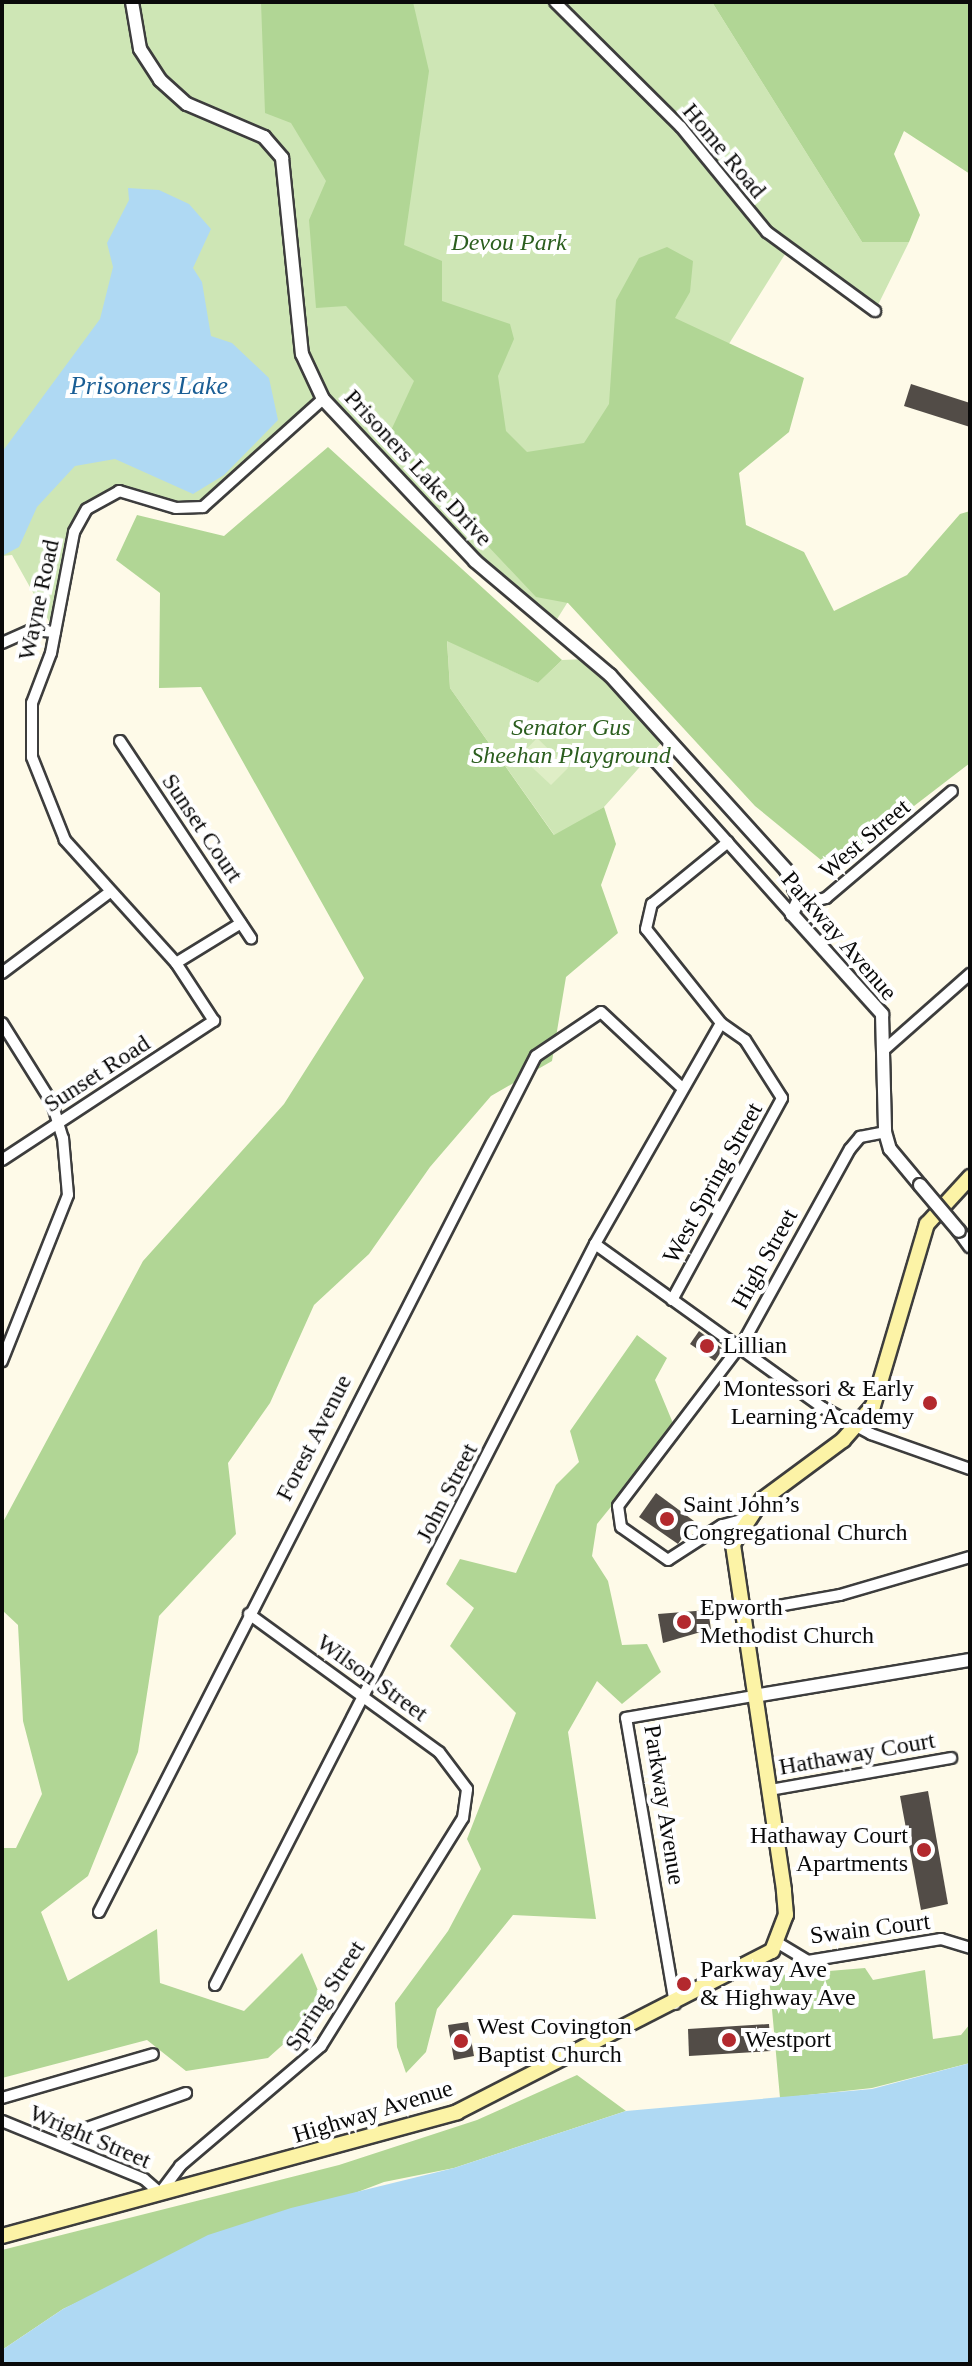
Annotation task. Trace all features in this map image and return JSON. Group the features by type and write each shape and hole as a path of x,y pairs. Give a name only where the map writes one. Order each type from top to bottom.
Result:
{"main road":[{"path":"778,1943 786,1915 770,1790 731,1554 745,1519 856,1427 883,1384 927,1224 970,1177"},
{"name":"Highway Avenue","path":"2,2236 457,2112 759,1961 778,1943"}],"street":[{"name":"Prisoners Lake Drive","path":"132,2 140,49 160,80 187,104 264,137 282,158 302,354 323,399 475,561 610,675 786,870 795,910"},
{"name":"Home Road","path":"555,2 681,127 767,232 875,311"},
{"name":"Wayne Road","path":"214,1021 176,963 110,892 56,825 32,757 32,703 55,632 67,556 87,509 119,491 176,508 203,507 323,399"},
{"path":"2,643 31,630 55,632"},
{"name":"Sunset Court","path":"120,741 251,938"},
{"name":"Parkway Avenue","path":"655,761 795,910 882,1014 885,1132 890,1149 970,1246"},
{"name":"West Street","path":"795,910 826,898 952,791"},
{"name":"West Spring Street","path":"672,1300 782,1098 745,1040 721,1023 652,940 645,920 652,904 728,842"},
{"path":"2,973 110,892"},
{"path":"176,963 241,923"},
{"path":"884,1050 970,974"},
{"name":"Forest Avenue","path":"99,1912 526,1071 543,1049 601,1012 680,1086"},
{"name":"Sunset Road","path":"2,1160 214,1021"},
{"path":"2,1023 59,1122 67,1202 2,1361"},
{"name":"John Street","path":"215,1985 365,1699 595,1244 680,1086 721,1023"},
{"name":"High Street","path":"745,1519 722,1525 668,1560 621,1527 618,1506 738,1347 850,1149 860,1137 885,1132"},
{"path":"595,1244 856,1427 970,1469"},
{"path":"739,1613 840,1595 970,1557"},
{"name":"Wilson Street","path":"249,1614 439,1752 464,1780"},
{"name":"Parkway Avenue","path":"675,2004 626,1718 970,1660"},
{"name":"Hathaway Court","path":"770,1790 951,1758"},
{"name":"Spring Street","path":"160,2193 180,2166 321,2046 463,1818 464,1780"},
{"name":"Swain Court","path":"778,1943 808,1961 941,1939 970,1948"},
{"path":"2,2098 153,2054"},
{"path":"59,2144 73,2133 186,2093"},
{"name":"Wright Street","path":"2,2121 144,2179 160,2193"}],"green space":[{"name":"Devou Park","path":"2,2 712,2 862,242 909,242 875,311 787,251 554,624 508,591 323,400 203,507 108,493 78,522 55,632 12,555 2,556"},
{"path":"261,2 413,2 429,71 404,245 442,261 442,301 510,324 514,339 498,376 506,431 527,452 584,443 609,404 616,300 639,258 667,247 693,261 690,292 675,318 804,378 789,432 739,473 746,525 804,552 834,611 907,575 960,514 970,511 970,763 832,869 755,806 568,603 536,597 387,439 414,381 346,306 316,308 309,220 326,181 291,123 265,113"},
{"path":"712,2 970,2 970,174 904,131 894,154 920,215 909,242 862,242"},
{"path":"328,447 562,660 538,683 447,641 450,688 554,835 604,807 616,844 601,885 618,933 566,977 552,1061 491,1096 430,1167 369,1254 314,1305 270,1403 228,1463 236,1534 159,1616 138,1752 88,1876 41,1912 68,1981 157,1929 160,1983 244,2011 302,1953 325,2007 268,2058 186,2071 147,2040 2,2078 2,1848 16,1848 42,1794 23,1721 18,1625 2,1610 2,1524 143,1261 284,1104 364,978 201,687 159,688 160,593 116,560 137,515 224,536"},
{"name":"Senator Gus Sheehan Playground","path":"447,640 538,683 562,660 585,659 663,741 604,807 555,836 450,688"},
{"path":"537,738 568,768 551,785 520,756"},
{"path":"637,1335 667,1358 655,1380 675,1428 597,1524 592,1556 608,1581 622,1645 647,1644 661,1672 622,1704 597,1681 568,1732 596,1919 513,1915 437,2009 426,2052 406,2073 397,2047 395,2003 448,1931 481,1869 467,1839 516,1713 450,1646 474,1608 446,1584 460,1559 516,1573 556,1485 579,1462 570,1431"},
{"path":"865,1968 873,1980 925,1970 933,2039 961,2035 970,2024 970,2063 872,2088 780,2098 769,1976"},
{"path":"577,2075 626,2111 454,2168 384,2182 128,2279 63,2309 2,2350 2,2250 339,2165 477,2120"}],"water":[{"name":"Prisoners Lake","path":"128,188 159,190 189,204 211,229 193,268 202,282 211,336 232,343 269,378 278,420 224,475 193,494 115,459 75,466 37,507 19,547 2,556 2,452 100,319 113,267 107,243 129,200"},
{"path":"970,2063 970,2364 2,2364 2,2350 63,2309 208,2235 291,2208 454,2168 626,2111 872,2089"}],"building":[{"path":"911,384 970,403 970,427 904,406"},
{"name":"Lillian","path":"699,1331 723,1349 715,1361 690,1344"},
{"name":"Saint John’s Congregational Church","path":"656,1493 694,1521 678,1544 639,1517"},
{"name":"Epworth Methodist Church","path":"708,1610 711,1629 663,1643 658,1614"},
{"name":"Hathaway Court Apartments","path":"928,1791 948,1904 921,1910 900,1796"},
{"name":"West Covington Baptist Church","path":"468,2022 474,2056 454,2060 448,2025"},
{"name":"Westport","path":"769,2024 771,2051 689,2056 688,2029"}],"place":[{"name":"Lillian","path":"707,1346"},
{"name":"Montessori & Early Learning Academy","path":"930,1403"},
{"name":"Saint John’s Congregational Church","path":"667,1519"},
{"name":"Epworth Methodist Church","path":"684,1622"},
{"name":"Hathaway Court Apartments","path":"924,1850"},
{"name":"Parkway Ave & Highway Ave","path":"684,1984"},
{"name":"Westport","path":"729,2040"},
{"name":"West Covington Baptist Church","path":"461,2041"}]}
